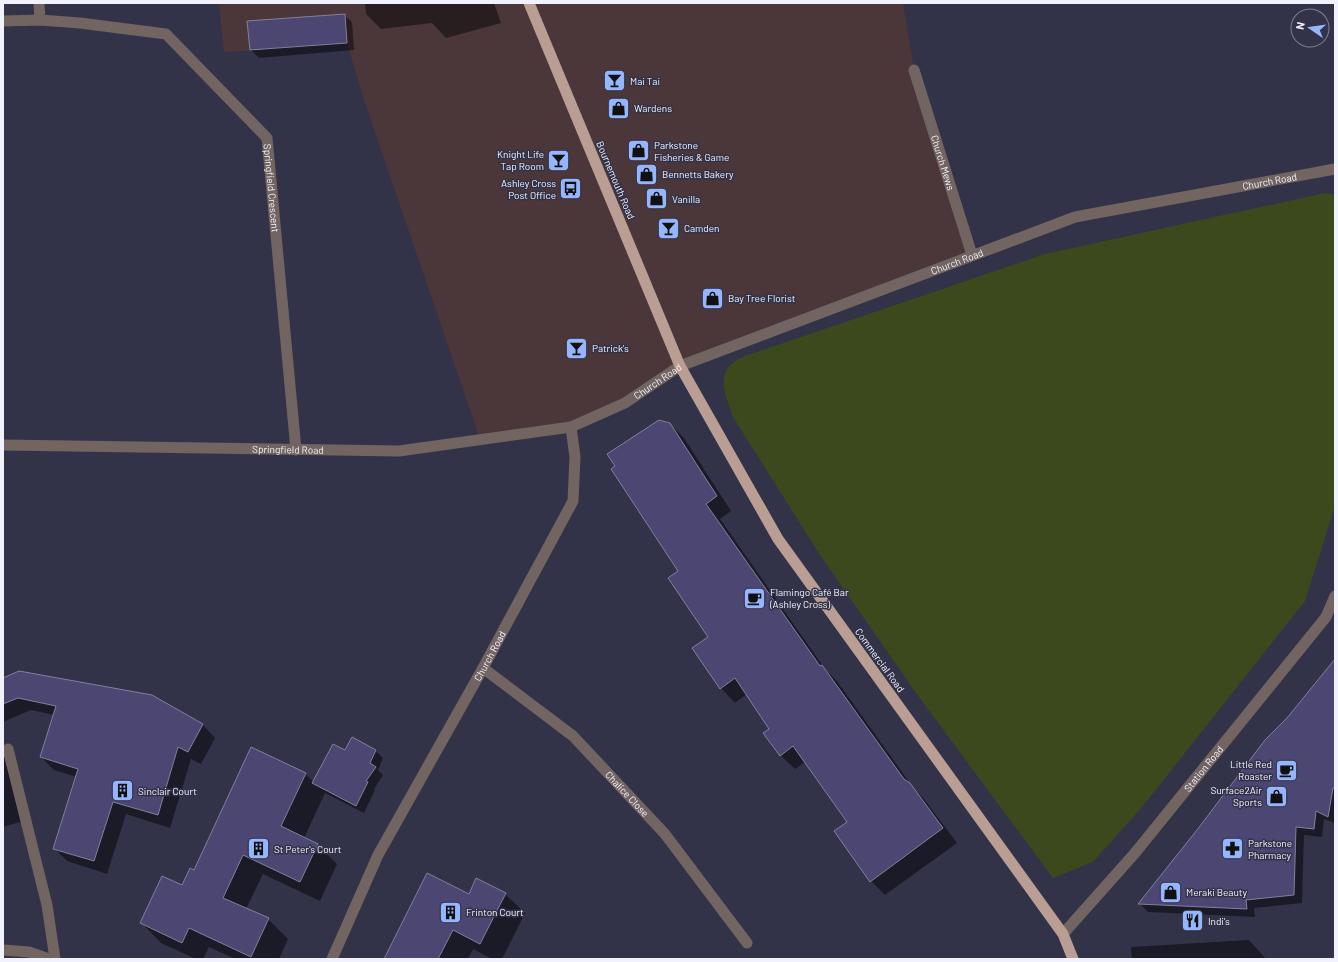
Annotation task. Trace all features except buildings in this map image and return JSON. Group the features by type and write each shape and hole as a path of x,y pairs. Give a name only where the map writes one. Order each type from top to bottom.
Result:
{"highway":[{"name":"Bournemouth Road","path":"529,3 680,366"},
{"name":"Commercial Road","path":"680,366 778,539 1063,934 1073,959"}],"street":[{"path":"39,3 40,20"},
{"name":"Springfield Crescent","path":"3,21 40,20 166,34 267,138 296,450"},
{"name":"Church Mews","path":"914,70 972,255"},
{"name":"Church Road","path":"332,959 378,855 483,668 573,501 575,457 571,427 625,403 680,366 1075,217 1335,169"},
{"name":"Springfield Road","path":"3,445 399,451 571,427"},
{"name":"Station Road","path":"1063,934 1135,853 1332,611 1335,596"},
{"name":"Chalice Close","path":"483,668 573,736 665,834 747,943"},
{"path":"8,749 48,905 55,959"},
{"path":"3,950 29,952 49,959"}],"shaded area":[{"path":"219,3 903,3 914,70 972,255 680,366 625,403 571,427 480,439 364,100 347,43 224,52"}],"green space":[{"path":"1325,193 1335,195 1335,506 1305,601 1143,806 1093,862 1053,878 916,693 820,555 733,417 724,390 725,374 728,367 735,361 745,356 1045,254"}],"place":[{"name":"Mai Tai","path":"614,81"},
{"name":"Wardens","path":"619,108"},
{"name":"Parkstone Fisheries & Game","path":"639,151"},
{"name":"Knight Life Tap Room","path":"559,160"},
{"name":"Bennetts Bakery","path":"646,174"},
{"name":"Ashley Cross Post Office","path":"571,189"},
{"name":"Vanilla","path":"656,199"},
{"name":"Camden","path":"668,228"},
{"name":"Bay Tree Florist","path":"712,298"},
{"name":"Patrick's","path":"576,348"},
{"name":"Flamingo Café Bar (Ashley Cross)","path":"754,598"},
{"name":"Little Red Roaster","path":"1287,770"},
{"name":"Sinclair Court","path":"122,791"},
{"name":"Surface2Air Sports","path":"1277,796"},
{"name":"St Peter's Court","path":"259,849"},
{"name":"Parkstone Pharmacy","path":"1232,849"},
{"name":"Meraki Beauty","path":"1171,892"},
{"name":"Frinton Court","path":"451,912"},
{"name":"Indi's","path":"1192,921"}]}
